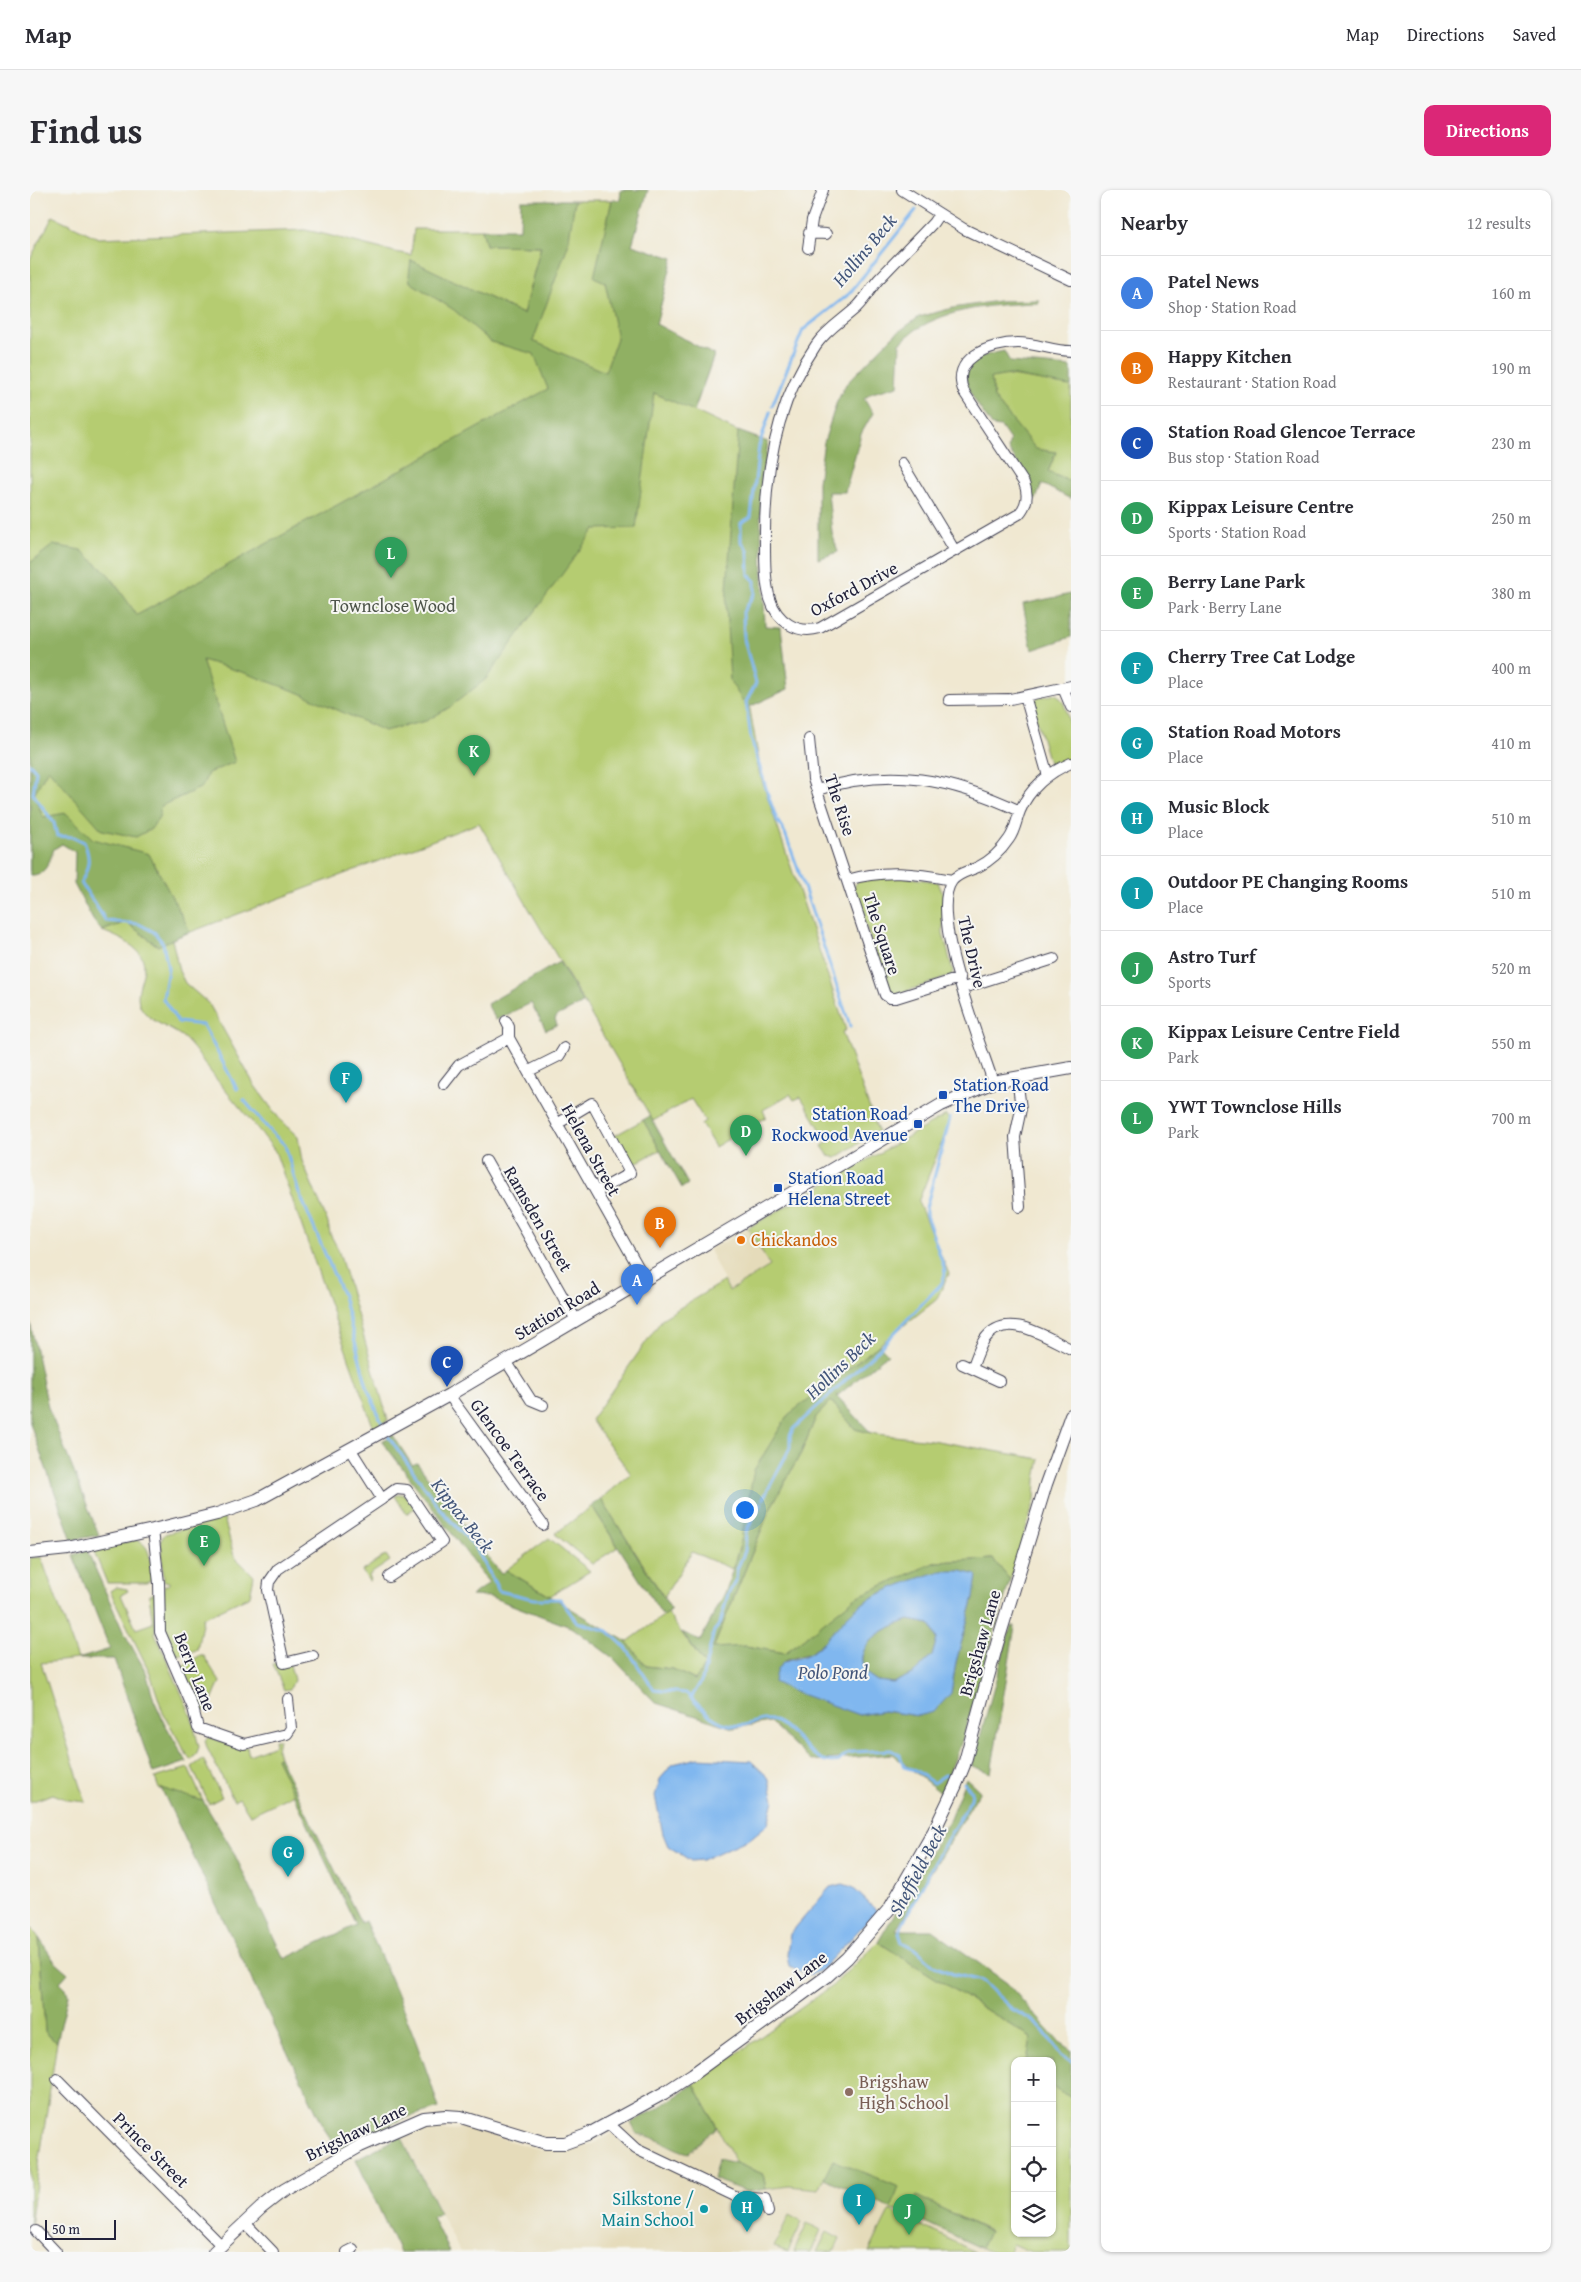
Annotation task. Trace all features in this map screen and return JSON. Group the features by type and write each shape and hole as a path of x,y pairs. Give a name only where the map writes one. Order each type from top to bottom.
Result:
{"street":[{"path":"808,248 812,220 823,190"},
{"path":"902,190 939,214 993,244 1071,280"},
{"name":"Oxford Drive","path":"939,214 934,223 879,279 859,305 825,333 809,356 777,432 769,470 765,523 766,565 770,598 775,611 786,623 803,630 814,630 1019,514 1028,496 1024,483 964,392 960,379 963,365 973,355 987,349 1013,343 1071,351"},
{"path":"809,233 826,234"},
{"path":"902,463 955,551"},
{"path":"949,700 994,700 1067,687 1071,707"},
{"path":"1024,696 1048,776"},
{"name":"The Rise","path":"809,739 811,766 817,790 847,880"},
{"path":"952,880 983,864 999,852 1012,835 1020,811 1031,792 1048,776 1071,764"},
{"path":"817,790 870,779 930,780 968,789 1020,811"},
{"name":"The Square","path":"952,880 916,873 890,872 865,875 847,880 883,992 887,997 896,998 961,983"},
{"name":"The Drive","path":"952,880 947,892 946,917 949,942 993,1082"},
{"path":"961,983 1054,959"},
{"path":"444,1084 459,1065 509,1038 509,1027 506,1021"},
{"name":"Helena Street","path":"509,1038 645,1278"},
{"path":"529,1071 559,1056 564,1048"},
{"name":"Station Road","path":"153,1530 217,1514 257,1500 330,1462 449,1395 941,1105 993,1082 1071,1068"},
{"path":"1017,1077 1021,1109 1015,1136 1020,1207"},
{"path":"557,1124 592,1103 630,1173 596,1192"},
{"name":"Ramsden Street","path":"486,1161 576,1320"},
{"path":"972,1368 984,1341 994,1331 1007,1326 1027,1328 1071,1349"},
{"path":"506,1361 531,1400 542,1404"},
{"path":"962,1364 999,1381"},
{"name":"Glencoe Terrace","path":"449,1395 543,1524"},
{"name":"Brigshaw Lane","path":"218,2248 284,2190 360,2146 424,2118 453,2116 537,2142 559,2144 576,2140 608,2124 693,2074 826,1977 862,1944 890,1908 947,1806 964,1765 997,1644 1046,1484 1071,1415"},
{"path":"351,1450 382,1499"},
{"path":"313,1656 284,1663 268,1598 269,1582 278,1569 396,1489 407,1490 442,1542 389,1577"},
{"path":"30,1553 68,1549 153,1530"},
{"name":"Berry Lane","path":"153,1530 160,1632 193,1708 198,1728 244,1744 287,1734 291,1728 288,1699"},
{"name":"Prince Street","path":"57,2079 218,2248"},
{"path":"608,2124 636,2149 737,2197 765,2198 768,2212"},
{"path":"245,2223 273,2252"},
{"path":"36,2231 56,2252"}],"shaded area":[{"path":"748,1228 771,1266 729,1291 709,1250"},
{"name":"Brigshaw High School","path":"878,1942 1022,2057 1011,2057 1011,2237 1056,2237 1056,2088 1071,2098 1071,2252 460,2252 401,2136 426,2126 432,2129 454,2131 462,2127 544,2151 593,2144 660,2107 832,1986"}],"green space":[{"name":"Townclose Wood","path":"621,190 648,190 632,245 673,258 656,324 714,355 694,411 654,393 636,528 595,529 486,679 450,707 426,721 384,731 300,693 202,660 235,762 208,773 202,787 161,806 159,817 151,829 136,837 102,830 48,769 34,794 43,817 66,813 93,839 149,854 190,931 158,946 126,922 102,931 93,920 74,884 75,852 62,844 54,849 43,871 30,875 30,563 53,545 81,550 109,575 137,615 548,389 534,354 491,342 454,310 410,282 409,275 411,260 523,314 541,246 486,245 482,229 520,229 521,200 575,200 568,245 533,341 605,372 617,338 605,282 594,277 612,200 620,200"},
{"path":"575,200 612,200 598,264 665,288 656,325 714,355 694,411 743,434 755,491 749,686 750,710 759,761 757,762 758,769 846,1030 842,1032 878,1131 836,1158 829,1156 822,1146 828,1142 801,1097 794,1100 790,1094 763,1110 766,1117 715,1147 701,1124 705,1121 691,1099 653,1121 479,823 172,939 179,971 185,983 209,1004 255,1086 281,1121 298,1137 302,1161 328,1223 330,1234 338,1249 388,1420 374,1429 275,1151 186,1040 154,1021 145,1013 139,1002 138,992 143,972 143,962 138,952 125,942 102,931 126,922 158,946 91,854 59,835 30,871 30,259 53,216 98,238 305,230 411,255 414,229 482,229 486,245 541,246 523,314 414,262 527,323 565,252"},
{"path":"1039,300 1039,303 979,308 949,315 919,328 900,343 898,386 872,393 864,399 873,413 861,434 845,492 828,492 832,533 838,552 818,559 818,482 824,442 836,404 846,384 894,335 919,317 953,308 998,301"},
{"path":"1004,351 1010,362 1071,367 1071,385 1069,386 1009,375 991,378 994,398 1036,449 1056,452 1048,472 1071,482 1071,499 1042,484 1036,499 1032,498 1028,479 1008,449 1010,440 1001,427 992,426 971,393 966,376 968,368 980,357"},
{"path":"1003,375 1071,385 1071,482 1048,472 1056,452 1036,450 994,398 991,378"},
{"path":"738,431 768,442 760,503 765,626 781,627 788,689 747,708 730,681 726,604"},
{"path":"1071,594 1071,637 1032,650 1023,604"},
{"path":"1056,694 1065,706 1067,714 1071,759 1054,766 1049,763 1032,704 1037,698"},
{"path":"899,876 938,882 943,894 943,933 953,971 951,976 895,995 889,994 853,888 858,881"},
{"path":"559,962 583,1003 557,1016 555,1019 557,1025 546,1030 531,1003 496,1020 487,1004"},
{"path":"946,1115 950,1122 918,1202 949,1274 936,1300 836,1379 740,1545 732,1569 692,1552 664,1597 601,1499 631,1474 591,1420 663,1318 724,1281 729,1291 770,1266 748,1228"},
{"path":"650,1116 688,1184 682,1188 643,1120"},
{"path":"643,1120 660,1150 630,1166 614,1136"},
{"path":"30,1321 48,1407 99,1535 72,1540 33,1432 30,1422"},
{"path":"879,1345 888,1354 837,1396 871,1433 855,1429 831,1401 816,1417 801,1453 770,1509 713,1648 746,1646 785,1653 856,1597 936,1562 993,1559 1010,1580 962,1741 941,1793 892,1754 811,1761 770,1722 733,1728 656,1703 613,1658 573,1628 491,1597 471,1596 489,1583 382,1441 393,1435 412,1465 417,1463 501,1574 506,1570 627,1642 646,1666 672,1669 695,1680 705,1665 682,1632 700,1641 726,1591 740,1545 754,1470 788,1415","holes":["974,1597 956,1662 951,1693 918,1716 884,1711 859,1715 833,1705 784,1661 810,1653 828,1638"]},
{"path":"831,1401 855,1429 876,1434 931,1440 1040,1459 1036,1479 1035,1500 1010,1580 993,1559 936,1562 859,1596 785,1653 746,1646 713,1649 770,1509 801,1453 816,1417"},
{"path":"405,1495 415,1508 406,1514 395,1496"},
{"path":"601,1499 671,1609 663,1616 592,1506"},
{"path":"592,1506 618,1547 592,1564 555,1534"},
{"path":"224,1518 234,1556 254,1576 250,1596 203,1618 197,1650 178,1655 173,1654 164,1635 164,1585 169,1585 169,1582 164,1581 161,1540 165,1534"},
{"path":"549,1538 590,1571 550,1596 506,1570"},
{"path":"136,1540 145,1546 148,1551 152,1580 146,1583 107,1583 93,1549"},
{"path":"87,1550 122,1629 146,1672 154,1700 165,1724 187,1762 153,1773 114,1659 78,1659 110,1649 73,1555"},
{"path":"386,1555 390,1561 369,1575 371,1580 369,1581 362,1571"},
{"path":"41,1557 78,1659 41,1663 86,1802 68,1800 53,1794 30,1802 30,1558"},
{"path":"116,1587 127,1589 128,1591 121,1595 136,1629 153,1623 149,1596 156,1592 155,1633 191,1715 199,1747 196,1755 190,1760 163,1713 150,1673 110,1591"},
{"path":"667,1613 705,1665 695,1680 672,1669 646,1666 627,1642"},
{"path":"909,1620 930,1624 937,1639 932,1656 914,1673 893,1683 877,1681 864,1672 862,1658 865,1649 869,1642 881,1632"},
{"path":"1011,1626 1015,1626 991,1773 972,1766"},
{"path":"199,1656 204,1656 220,1682 208,1710 203,1711 195,1703 181,1667"},
{"path":"279,1662 290,1665 294,1680 290,1689 284,1690 273,1664"},
{"path":"209,1737 234,1746 247,1747 249,1755 275,1745 274,1739 279,1739 277,1750 279,1757 276,1758 294,1794 250,1815 239,1798 234,1801 207,1748 205,1740"},
{"path":"279,1757 361,1923 365,1921 386,1967 423,2060 439,2108 402,2119 336,2151 259,1995 161,1788 203,1801 232,1849 284,1959 356,1925 276,1758"},
{"path":"203,1759 222,1797 209,1804 192,1767"},
{"path":"188,1768 203,1801 159,1789 155,1778"},
{"path":"966,1778 980,1791 896,1930 932,1930 1007,1983 1059,2042 1071,2050 1071,2098 1056,2088 1056,2057 1028,2057 1031,2038 878,1942 950,1819"},
{"path":"30,1926 39,1938 45,2031 48,2036 57,2042 30,2225"},
{"path":"39,1938 55,1962 68,1973 60,1982 66,1988 68,1995 57,2042 48,2036 45,2031"},
{"path":"878,1942 1031,2038 1028,2057 1011,2057 1011,2237 1056,2237 1056,2088 1071,2098 1071,2252 1031,2252 1012,2244 1009,2252 990,2252 981,2248 989,2231 917,2197 907,2214 891,2208 898,2187 833,2161 819,2189 789,2186 766,2189 763,2174 736,2163 694,2084 832,1986"},
{"path":"694,2084 717,2127 689,2153 652,2137 637,2134 631,2123 660,2107"},
{"path":"401,2136 440,2213 432,2217 449,2252 399,2252 356,2159"},
{"path":"718,2159 736,2163 763,2174 766,2189 747,2192 713,2179"},
{"path":"833,2160 899,2187 891,2208 824,2178"},
{"path":"917,2196 989,2232 981,2248 907,2214"},
{"path":"890,2210 975,2252 869,2252"},
{"path":"789,2215 802,2222 788,2252 774,2247"},
{"path":"807,2223 821,2230 811,2252 794,2252"},
{"path":"827,2232 840,2239 834,2252 817,2252"}],"water":[{"name":"Polo Pond","path":"941,1571 961,1571 977,1575 974,1597 956,1662 951,1693 934,1712 918,1716 884,1711 859,1715 792,1691 774,1682 776,1673 783,1663 806,1656 812,1652 825,1641 847,1616 868,1600 888,1590","holes":["909,1620 930,1624 937,1639 932,1656 914,1673 893,1683 877,1681 864,1672 862,1656 869,1642 881,1632"]},
{"path":"698,1758 751,1761 768,1777 774,1800 768,1824 751,1838 702,1860 691,1861 668,1846 663,1834 655,1796 660,1779 673,1764"},
{"path":"843,1884 852,1887 877,1911 820,1971 809,1975 789,1966 787,1954 790,1934 830,1887"}],"waterway":[{"name":"Hollins Beck","path":"772,406 803,330 849,294 916,210"},
{"name":"Hollins Beck","path":"770,412 759,446 751,517 741,523 741,541 748,550 749,575 755,581 755,593 743,612 744,639 756,683 746,702 751,738 769,798 797,866 850,1026"},
{"name":"Kippax Beck","path":"30,764 36,771 33,794 54,823 57,836 74,837 84,842 88,853 88,862 81,883 106,921 139,924 154,932 163,943 168,969 163,999 178,1022 203,1025 237,1089"},
{"name":"Kippax Beck","path":"244,1100 271,1132 285,1145 298,1190 343,1296 368,1390 382,1423"},
{"name":"Hollins Beck","path":"763,1499 790,1448 790,1436 793,1429 879,1349 942,1283 945,1274 944,1267 926,1215 926,1208 950,1118"},
{"name":"Kippax Beck","path":"388,1436 441,1510 476,1548 499,1591 534,1599 560,1599 577,1622 608,1631 627,1649 654,1690 686,1693 711,1716 726,1724 744,1725 762,1720 774,1721 783,1726 813,1754 829,1762 839,1761 848,1753 853,1752 891,1750 900,1755 904,1767 915,1770 933,1783 945,1775 953,1777"},
{"name":"Hollins Beck","path":"691,1698 702,1680 714,1631 720,1624 728,1594 736,1581 737,1569 745,1551 746,1532 761,1503"},
{"name":"Sheffield Beck","path":"964,1783 972,1791 971,1799 937,1857 902,1925 899,1933 902,1942 917,1950 936,1967 953,1974 982,1981 1012,2009 1030,2019 1042,2029 1062,2056 1071,2062"}],"place":[{"name":"YWT Townclose Hills","path":"391,578"},
{"name":"Kippax Leisure Centre Field","path":"474,776"},
{"name":"Station Road The Drive","path":"943,1095"},
{"name":"Cherry Tree Cat Lodge","path":"346,1103"},
{"name":"Station Road Rockwood Avenue","path":"918,1124"},
{"name":"Kippax Leisure Centre","path":"746,1156"},
{"name":"Station Road Helena Street","path":"778,1188"},
{"name":"Chickandos","path":"741,1240"},
{"name":"Happy Kitchen","path":"660,1248"},
{"name":"Patel News","path":"637,1305"},
{"name":"Station Road Glencoe Terrace","path":"447,1387"},
{"name":"Berry Lane Park","path":"204,1566"},
{"name":"Station Road Motors","path":"288,1877"},
{"name":"Brigshaw High School","path":"849,2092"},
{"name":"Silkstone / Main School","path":"704,2209"},
{"name":"Outdoor PE Changing Rooms","path":"859,2225"},
{"name":"Music Block","path":"747,2232"},
{"name":"Astro Turf","path":"909,2235"}]}
